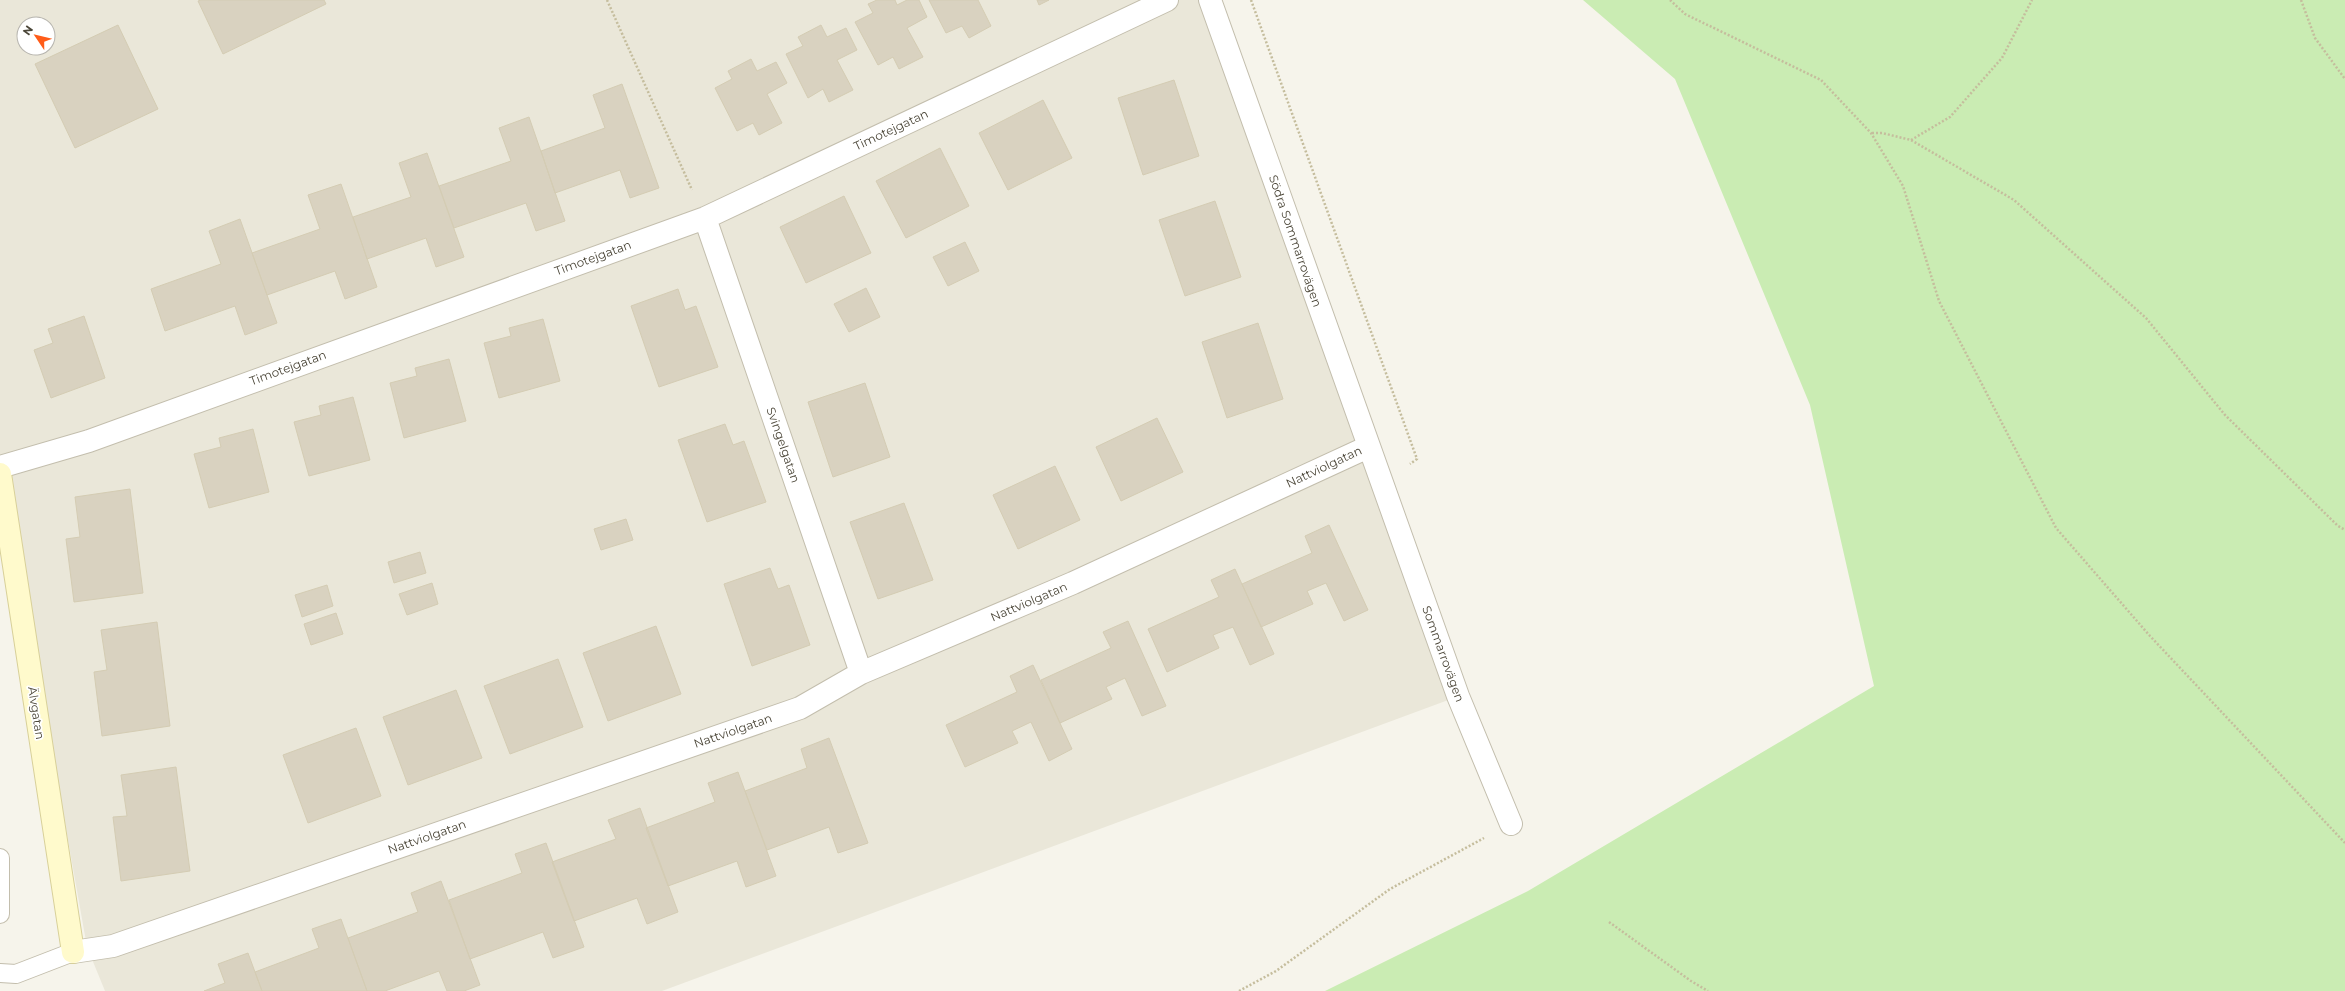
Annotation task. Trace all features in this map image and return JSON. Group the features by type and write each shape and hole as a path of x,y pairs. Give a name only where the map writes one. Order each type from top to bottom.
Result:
{"street":[{"name":"Timotejgatan","path":"0,467 89,441 705,218 1167,0"},
{"name":"Södra Sommarrovägen","path":"1210,0 1381,482"},
{"name":"Svingelgatan","path":"705,218 861,673"},
{"name":"Nattviolgatan","path":"73,952 113,946 800,708 861,673 1073,584 1368,447"},
{"name":"Älvgatan","path":"0,474 73,952"},
{"name":"Sommarrovägen","path":"1381,482 1458,696 1511,824"}],"lane":[{"path":"0,858 0,914"},
{"path":"0,973 16,974 73,952"}],"path":[{"path":"607,0 705,218"},
{"path":"1251,0 1417,459 1381,482"},
{"path":"1670,0 1685,14 1821,80 1871,133 1903,186 1939,301 2056,528 2150,636 2345,843"},
{"path":"1911,140 1950,117 1997,64 2002,58 2032,0"},
{"path":"2301,0 2314,38 2345,79"},
{"path":"1871,133 1882,133 1911,140 2014,200 2141,313 2225,415 2338,526 2345,530"},
{"path":"1239,991 1276,971 1390,889 1511,824"},
{"path":"1609,922 1691,981 1708,991"}],"shaded area":[{"path":"0,0 1201,0 1451,699 662,991 105,991 87,947 0,457"}],"green space":[{"path":"1583,0 2345,0 2345,991 1325,991 1528,891 1874,686 1810,405 1675,79"}],"building":[{"path":"324,0 326,4 223,54 198,1"},
{"path":"877,0 895,0 897,5 907,0 919,0 927,17 907,28 923,57 899,69 893,57 878,65 855,22 873,13 868,4"},
{"path":"929,0 978,0 991,26 969,38 962,26 946,33"},
{"path":"1037,0 1049,0 1039,5"},
{"path":"118,25 158,109 75,148 35,64 52,56 56,56 56,54"},
{"path":"821,25 827,37 846,28 857,50 837,60 853,90 829,102 823,89 808,98 786,54 803,46 798,37"},
{"path":"751,59 757,71 776,62 787,83 767,94 782,123 759,135 753,123 737,131 715,88 732,79 728,71"},
{"path":"1174,80 1199,156 1143,175 1118,98"},
{"path":"622,84 659,188 630,198 620,170 555,193 541,151 605,128 593,95"},
{"path":"1043,100 1072,158 1008,190 979,133"},
{"path":"529,117 565,221 536,231 526,203 454,228 439,186 511,161 499,128"},
{"path":"940,148 969,206 906,238 876,181"},
{"path":"427,153 464,257 436,267 426,238 367,259 353,217 411,197 399,163"},
{"path":"341,184 377,287 345,299 335,271 267,295 252,253 320,229 308,195"},
{"path":"844,196 871,253 806,283 780,227"},
{"path":"1215,201 1241,277 1185,296 1159,220"},
{"path":"240,219 277,323 245,335 235,306 165,331 151,289 221,264 209,231"},
{"path":"965,242 979,271 948,286 933,257"},
{"path":"866,288 880,317 849,332 834,304"},
{"path":"678,289 685,310 696,306 718,367 659,387 631,306"},
{"path":"84,316 105,378 51,398 34,350 53,343 48,329"},
{"path":"543,319 560,381 499,398 484,343 511,336 509,328"},
{"path":"1258,323 1283,399 1227,418 1202,342"},
{"path":"449,359 466,421 404,438 390,383 417,376 415,368"},
{"path":"865,383 890,457 833,477 808,402"},
{"path":"353,397 370,460 309,476 294,422 321,415 319,406"},
{"path":"1157,418 1183,472 1121,501 1096,447"},
{"path":"725,424 733,445 744,441 766,502 707,522 678,440"},
{"path":"253,429 269,492 209,508 194,454 221,447 219,438"},
{"path":"1055,466 1080,520 1018,549 993,495"},
{"path":"130,489 143,593 74,602 66,539 80,537 75,497"},
{"path":"904,503 933,580 878,599 850,522"},
{"path":"626,519 633,540 601,550 594,529"},
{"path":"1329,525 1368,610 1344,621 1326,583 1307,591 1313,604 1261,627 1242,584 1312,553 1305,536"},
{"path":"420,552 426,573 394,583 388,562"},
{"path":"770,568 778,589 789,585 810,645 752,666 724,584"},
{"path":"1235,569 1274,654 1250,665 1233,627 1213,635 1219,648 1167,672 1148,629 1219,597 1211,580"},
{"path":"432,583 438,604 407,615 399,594"},
{"path":"327,585 333,606 302,617 295,595"},
{"path":"336,613 343,634 311,645 304,624"},
{"path":"1128,621 1166,706 1142,716 1125,678 1106,687 1112,699 1060,723 1041,680 1111,648 1103,632"},
{"path":"157,622 170,726 102,736 94,672 107,670 101,630"},
{"path":"656,626 681,694 608,721 583,653"},
{"path":"558,659 583,727 510,754 484,686"},
{"path":"1033,665 1072,749 1049,761 1031,722 1012,731 1018,743 965,767 946,725 1017,692 1010,676"},
{"path":"456,690 482,758 408,785 383,717"},
{"path":"356,728 381,796 308,823 283,755"},
{"path":"829,738 868,843 838,853 829,827 767,850 745,791 807,768 801,749"},
{"path":"176,767 190,871 121,881 113,817 127,816 121,775"},
{"path":"738,772 776,876 746,887 737,861 668,886 646,828 715,802 708,783"},
{"path":"640,808 678,912 647,924 637,898 574,921 552,862 616,839 608,820"},
{"path":"546,843 584,947 553,958 543,932 470,959 449,900 522,873 515,854"},
{"path":"441,881 480,985 464,991 447,991 439,971 385,991 367,991 348,938 418,912 411,893"},
{"path":"341,919 367,991 262,991 255,972 319,948 312,929"},
{"path":"248,953 262,991 204,991 225,983 218,964"}]}
